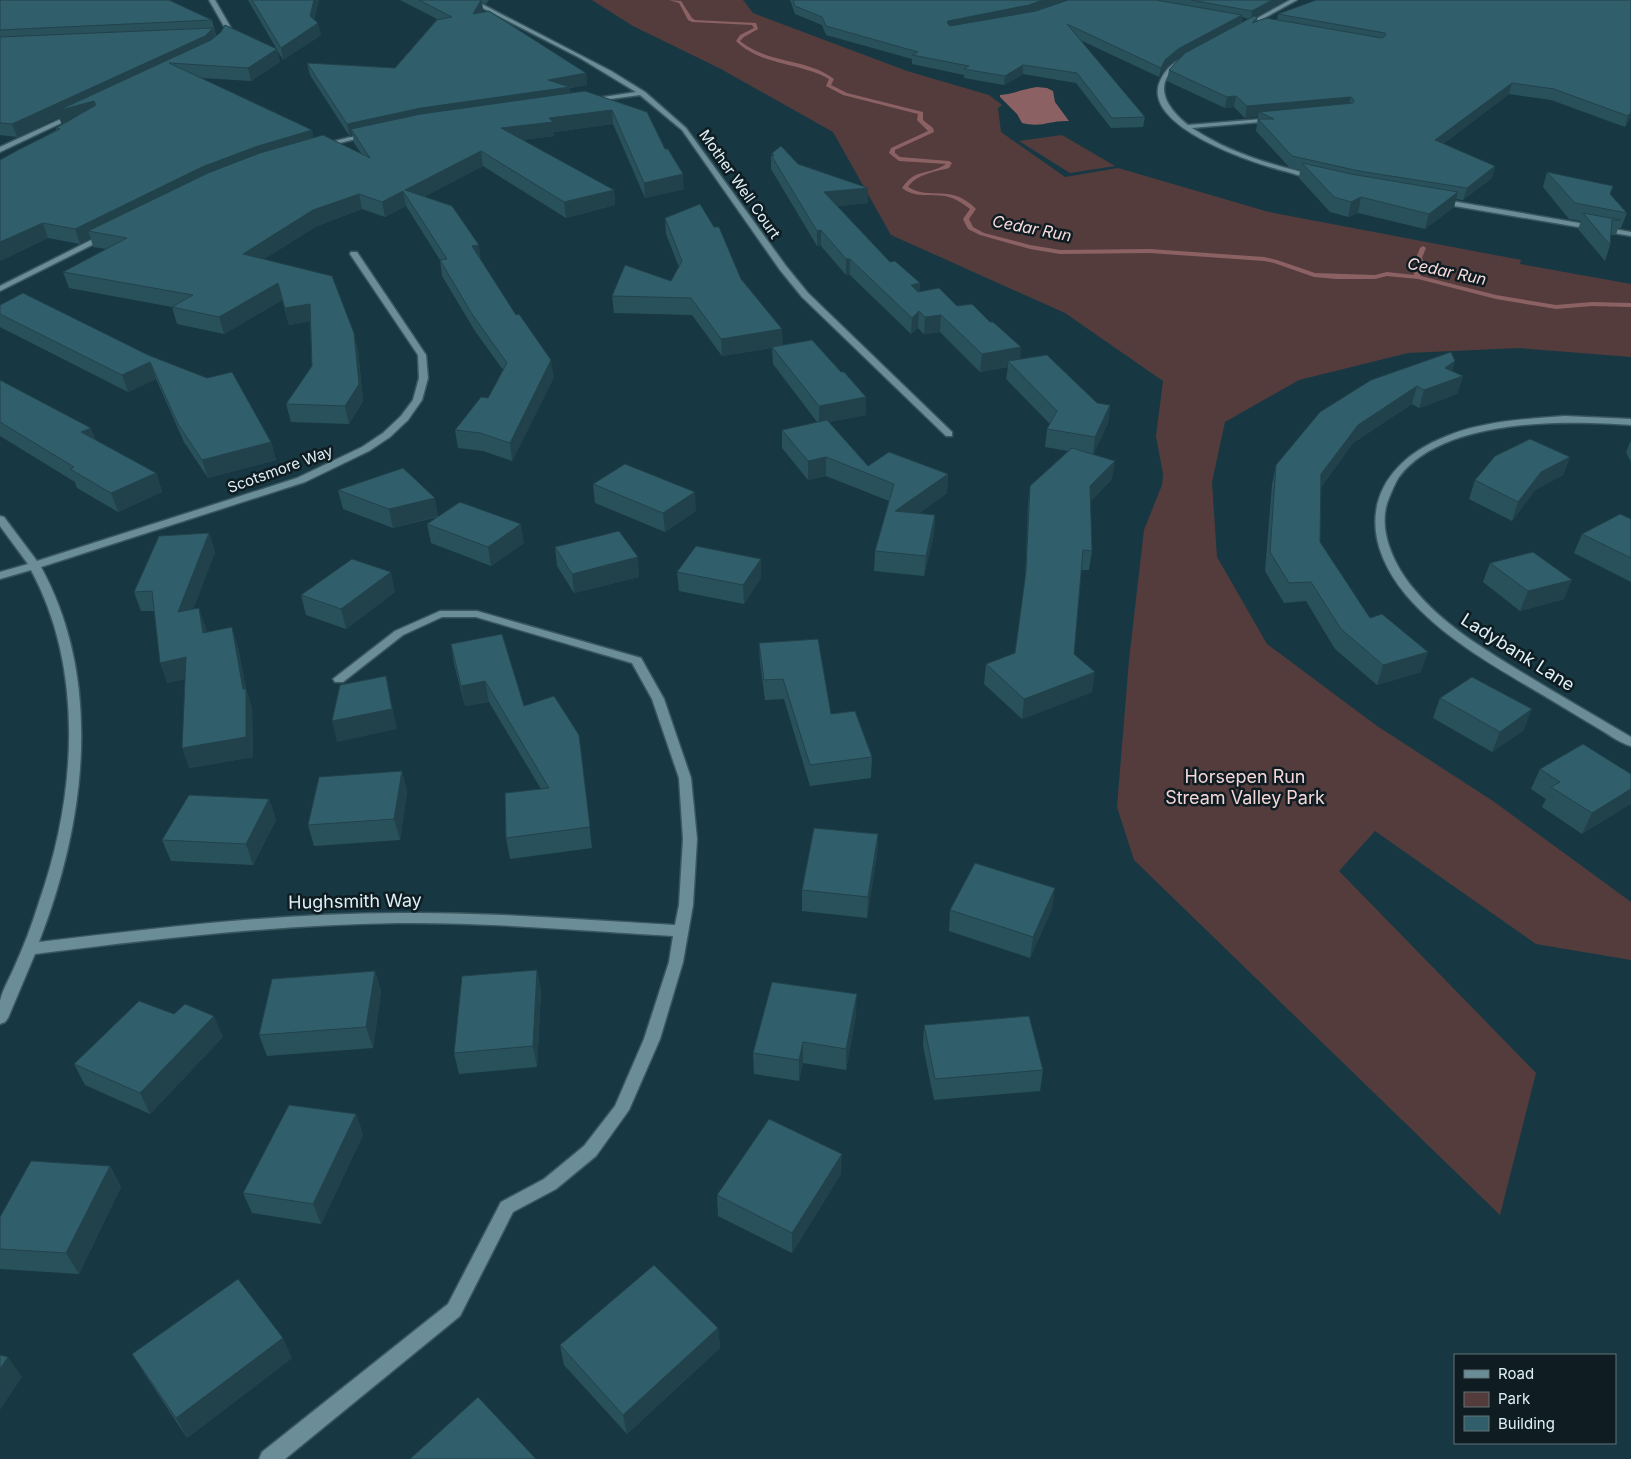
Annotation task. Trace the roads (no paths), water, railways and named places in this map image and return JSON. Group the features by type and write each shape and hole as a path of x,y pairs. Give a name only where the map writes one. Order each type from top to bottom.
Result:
{"street":[{"path":"212,0 226,24 226,35 216,46"},
{"name":"Mother Well Court","path":"470,0 623,80 643,93 684,128 783,268 806,295 949,434"},
{"path":"1235,32 1294,0"},
{"path":"1242,21 1262,24"},
{"path":"216,36 226,35"},
{"path":"1188,58 1166,73 1160,84 1160,94 1168,109 1186,127 1218,146 1283,169 1324,180"},
{"path":"585,101 643,93"},
{"path":"0,150 83,110"},
{"path":"1186,127 1280,118"},
{"path":"313,147 376,132"},
{"path":"1432,199 1631,234"},
{"path":"0,288 113,232"},
{"name":"Scotsmore Way","path":"0,576 301,480 335,466 368,448 399,424 415,405 424,387 426,370 422,355 354,254"},
{"name":"Ladybank Lane","path":"1631,422 1586,419 1526,422 1476,430 1440,443 1422,452 1404,465 1394,477 1383,496 1379,517 1381,539 1391,563 1410,592 1442,624 1475,650 1631,742"},
{"path":"0,519 35,565 62,626 73,675 76,738 70,808 59,860 30,949 0,1018"},
{"path":"269,1459 454,1310 507,1207 550,1184 590,1151 622,1110 652,1039 676,962 686,905 690,839 685,778 658,699 637,662 477,614 440,614 399,633 339,679"},
{"name":"Hughsmith Way","path":"30,949 202,928 282,922 390,918 503,921 682,931"}],"waterway":[{"name":"Cedar Run","path":"671,0 680,2 690,19 694,21 754,24 756,28 742,36 738,41 748,49 771,59 809,68 821,73 832,79 828,85 845,94 921,113 920,120 931,129 931,132 893,149 892,153 899,159 949,163 947,167 918,175 910,180 905,188 919,194 945,195 964,201 973,209 966,219 970,228 982,234 1030,247 1060,252 1150,251 1264,259 1314,275 1375,277 1387,274 1418,277"},
{"path":"1418,277 1415,269 1422,265 1419,258 1423,248"},
{"name":"Cedar Run","path":"1418,277 1496,297 1556,307 1592,304 1631,305"}],"park label":[{"name":"Horsepen Run Stream Valley Park","path":"1245,786"}]}
